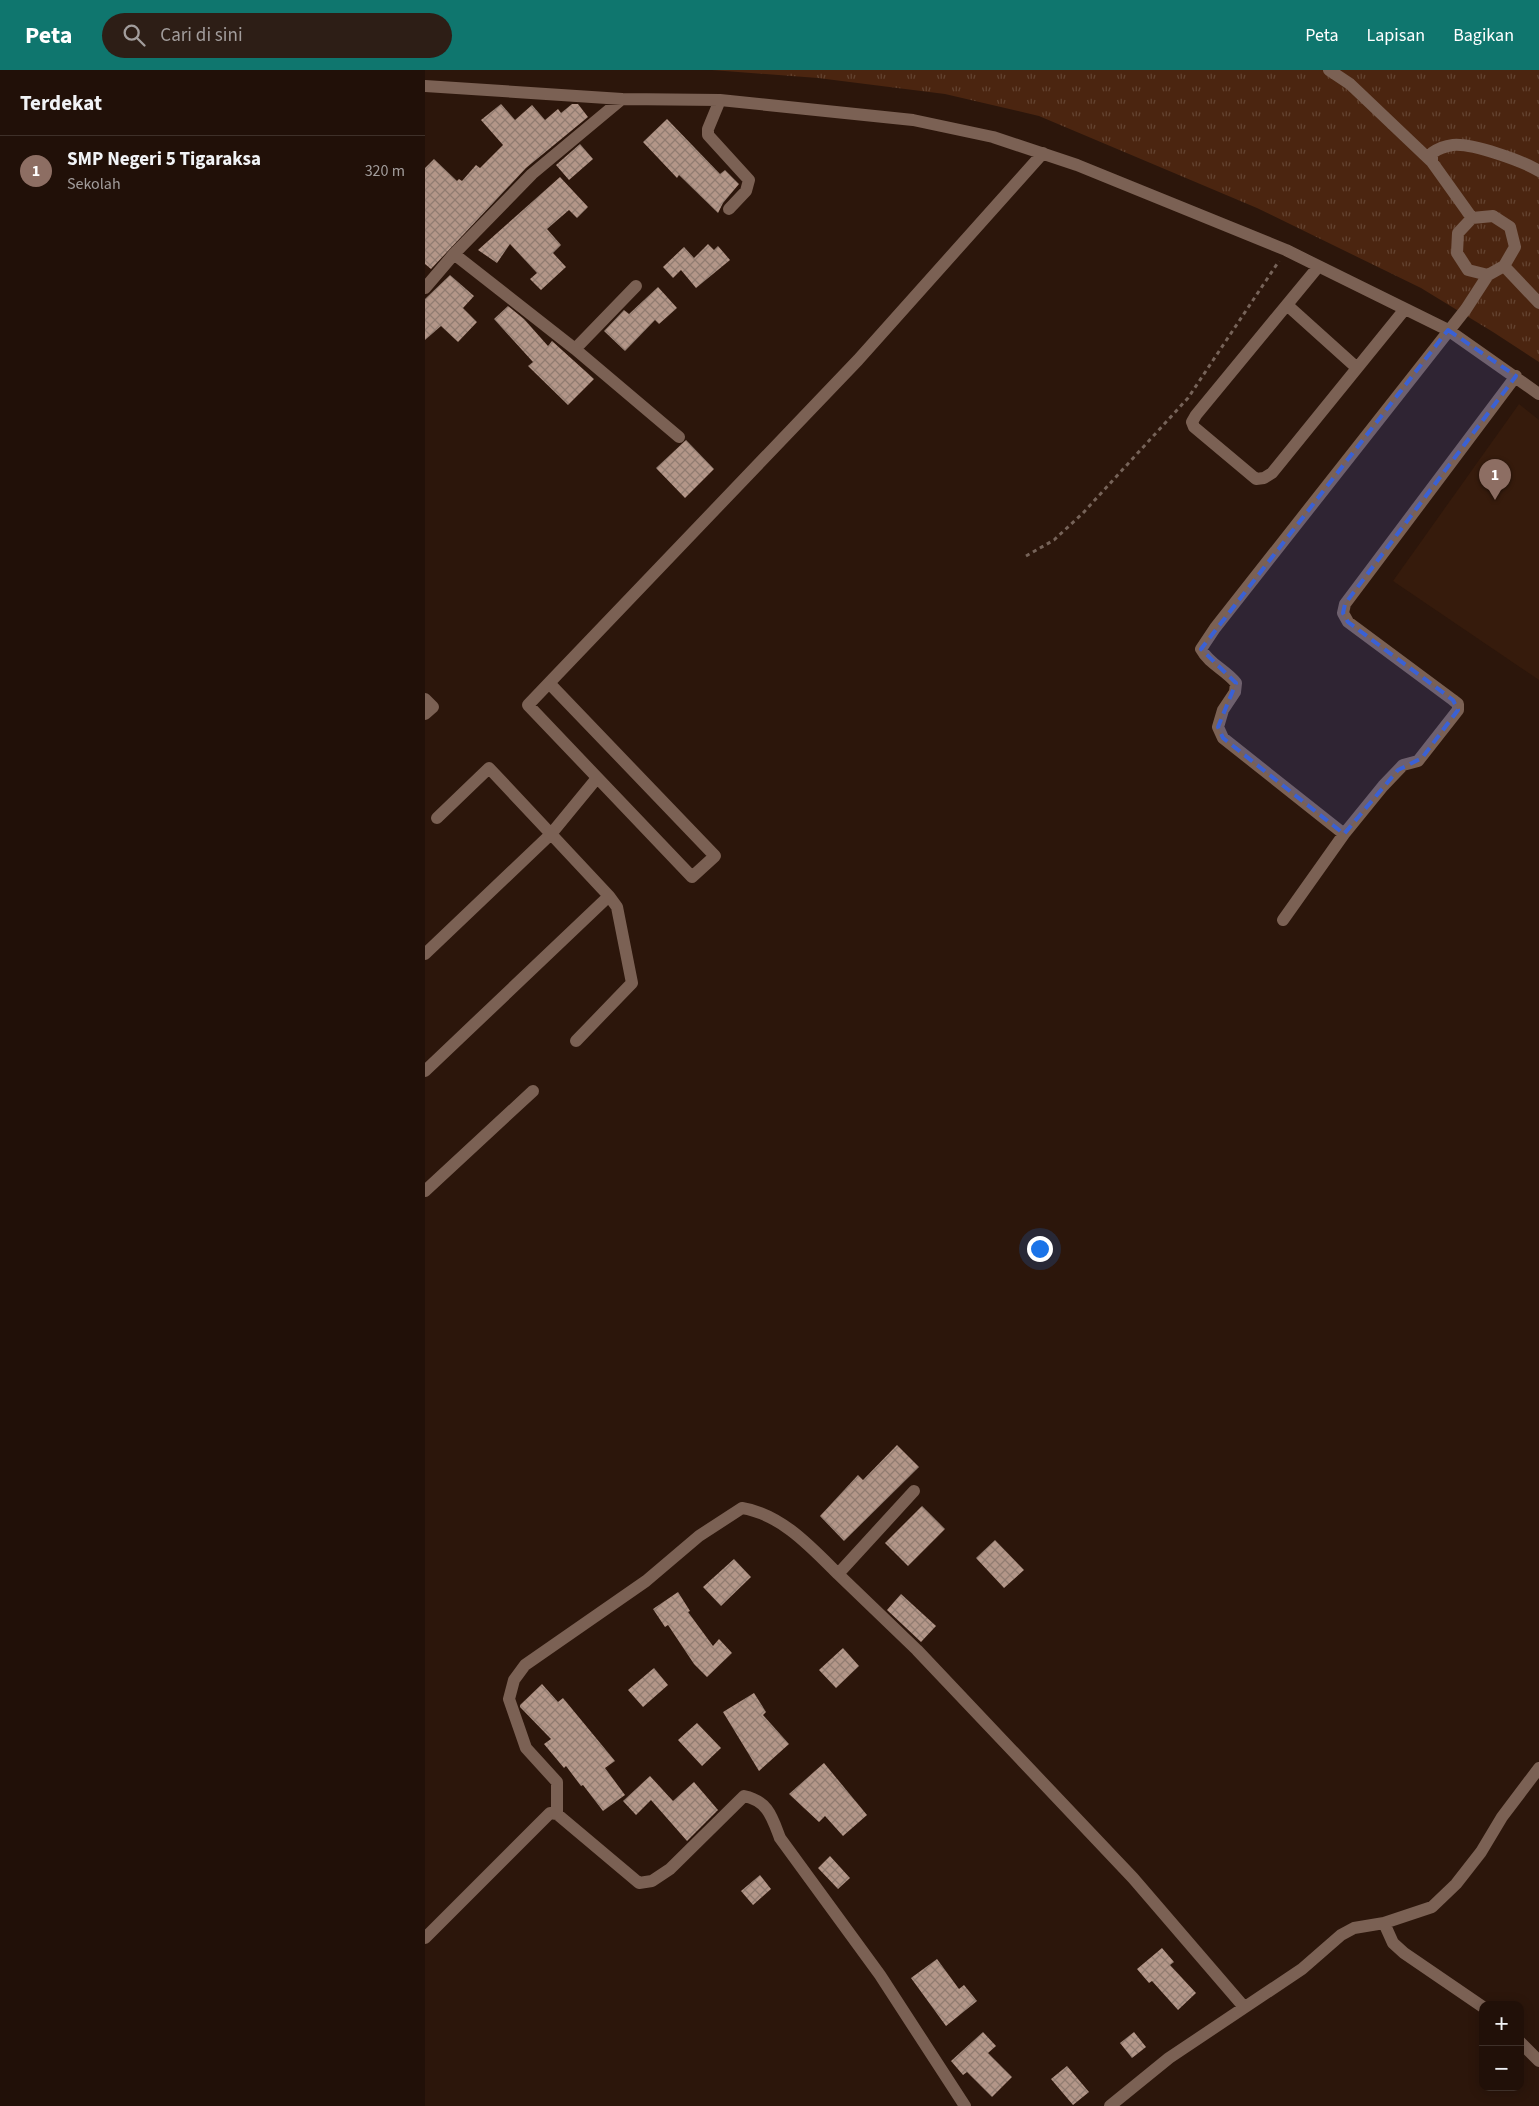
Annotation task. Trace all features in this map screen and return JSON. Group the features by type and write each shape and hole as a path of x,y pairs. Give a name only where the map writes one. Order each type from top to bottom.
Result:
{"street":[{"path":"1329,70 1350,84 1431,162 1472,218"},
{"path":"425,86 622,98 720,100 913,120 993,137 1077,165 1286,250 1448,330 1539,394"},
{"path":"425,288 454,254 532,174 622,98"},
{"path":"720,100 708,129 708,135 749,180 746,191 729,209"},
{"path":"1431,162 1432,152 1456,144 1501,154 1539,171"},
{"path":"549,683 715,856 692,877 528,706 549,683 858,360 1043,153"},
{"path":"1343,834 1223,738 1218,727 1223,710 1235,692 1236,683 1205,656 1201,649 1215,628 1466,309 1488,275 1504,266 1515,247 1510,227 1493,216 1472,218 1458,233 1457,254 1468,270 1488,275"},
{"path":"454,254 575,349 679,437"},
{"path":"1318,266 1196,414 1192,422 1194,427 1256,479 1264,478 1271,472 1405,309"},
{"path":"1504,266 1539,303"},
{"path":"575,349 636,286"},
{"path":"1287,305 1357,368"},
{"path":"1283,920 1343,834 1397,770 1403,765 1419,761 1458,710 1458,704 1349,622 1343,613 1345,604 1516,376"},
{"path":"425,699 433,707 425,714"},
{"path":"437,818 489,768 609,896 617,907 632,983 576,1041"},
{"path":"425,954 551,834 597,778"},
{"path":"425,1071 609,896"},
{"path":"425,1191 533,1090"},
{"path":"838,1574 914,1490"},
{"path":"557,1814 557,1782 526,1748 509,1699 515,1680 525,1665 646,1581 699,1536 742,1508 766,1514 803,1540 917,1650 1133,1878 1244,2007"},
{"path":"1110,2106 1169,2058 1302,1969 1341,1935 1354,1928 1384,1924 1432,1907 1456,1884 1481,1852 1503,1817 1539,1768"},
{"path":"425,1938 550,1814 557,1814 639,1883 652,1881 670,1869 743,1796 760,1801 771,1814 780,1838 880,1975 965,2106"},
{"path":"1384,1924 1393,1942 1404,1953 1479,2004"},
{"path":"1524,2046 1539,2061"}],"path":[{"path":"1026,556 1054,540 1083,513 1188,398 1286,250"}],"highlighted area":[{"path":"1448,330 1516,376 1345,604 1343,613 1348,622 1453,700 1458,710 1422,758 1398,770 1344,834 1223,738 1218,727 1236,683 1201,649"}],"shaded area":[{"path":"1519,404 1539,420 1539,680 1393,581"}],"green space":[{"path":"712,70 1539,70 1539,362 1421,288 1257,208 1039,116 945,94 818,78"}],"building":[{"path":"501,104 515,120 532,105 545,120 558,109 561,113 572,104 578,104 588,117 526,168 431,269 425,264 425,168 434,159 457,181 459,179 462,181 476,165 480,168 503,145 481,120"},
{"path":"667,119 720,174 725,170 739,184 723,203 718,213 679,175 677,178 643,142"},
{"path":"580,144 593,159 569,180 556,165"},
{"path":"560,177 588,207 577,218 569,210 547,229 561,245 553,253 566,267 541,290 530,279 537,273 510,244 497,263 478,250"},
{"path":"708,244 714,250 718,246 730,260 696,288 681,270 673,278 663,267 684,247 694,258"},
{"path":"450,275 474,296 463,308 477,322 458,342 441,326 425,340 425,299"},
{"path":"658,287 677,308 659,324 655,320 625,351 604,331 624,310 629,314"},
{"path":"508,306 524,319 548,346 552,341 594,379 568,405 528,366 533,362 494,319"},
{"path":"686,440 714,469 685,498 656,468"},
{"path":"897,1445 919,1467 844,1541 820,1516 858,1475 863,1480"},
{"path":"922,1506 945,1529 908,1566 885,1543"},
{"path":"995,1540 1024,1570 1004,1588 976,1558"},
{"path":"734,1559 751,1577 721,1606 703,1587"},
{"path":"678,1592 690,1611 688,1612 713,1646 719,1639 732,1653 707,1677 694,1664 668,1625 665,1627 653,1609"},
{"path":"901,1594 936,1626 921,1642 887,1610"},
{"path":"843,1648 859,1666 836,1688 819,1670"},
{"path":"654,1668 668,1685 643,1707 628,1690"},
{"path":"542,1684 558,1702 563,1698 615,1761 605,1768 625,1795 603,1811 583,1785 581,1786 566,1766 564,1768 544,1744 551,1739 520,1707"},
{"path":"754,1693 766,1712 763,1715 789,1744 759,1771 723,1712"},
{"path":"697,1723 721,1748 702,1766 678,1740"},
{"path":"824,1763 867,1815 843,1836 825,1816 819,1822 789,1794"},
{"path":"650,1776 673,1801 694,1782 718,1810 687,1841 651,1800 636,1815 623,1801"},
{"path":"830,1856 850,1878 838,1889 818,1868"},
{"path":"760,1875 771,1889 753,1905 741,1891"},
{"path":"1162,1948 1174,1962 1170,1965 1196,1993 1178,2010 1152,1981 1149,1983 1137,1969"},
{"path":"937,1959 959,1989 964,1985 977,2001 946,2026 911,1978"},
{"path":"983,2032 996,2046 988,2053 1012,2077 992,2097 967,2072 963,2075 951,2061"},
{"path":"1134,2032 1146,2047 1132,2058 1120,2043"},
{"path":"1067,2066 1089,2092 1073,2105 1051,2079"}],"place":[{"name":"SMP Negeri 5 Tigaraksa","path":"1495,500"}]}
